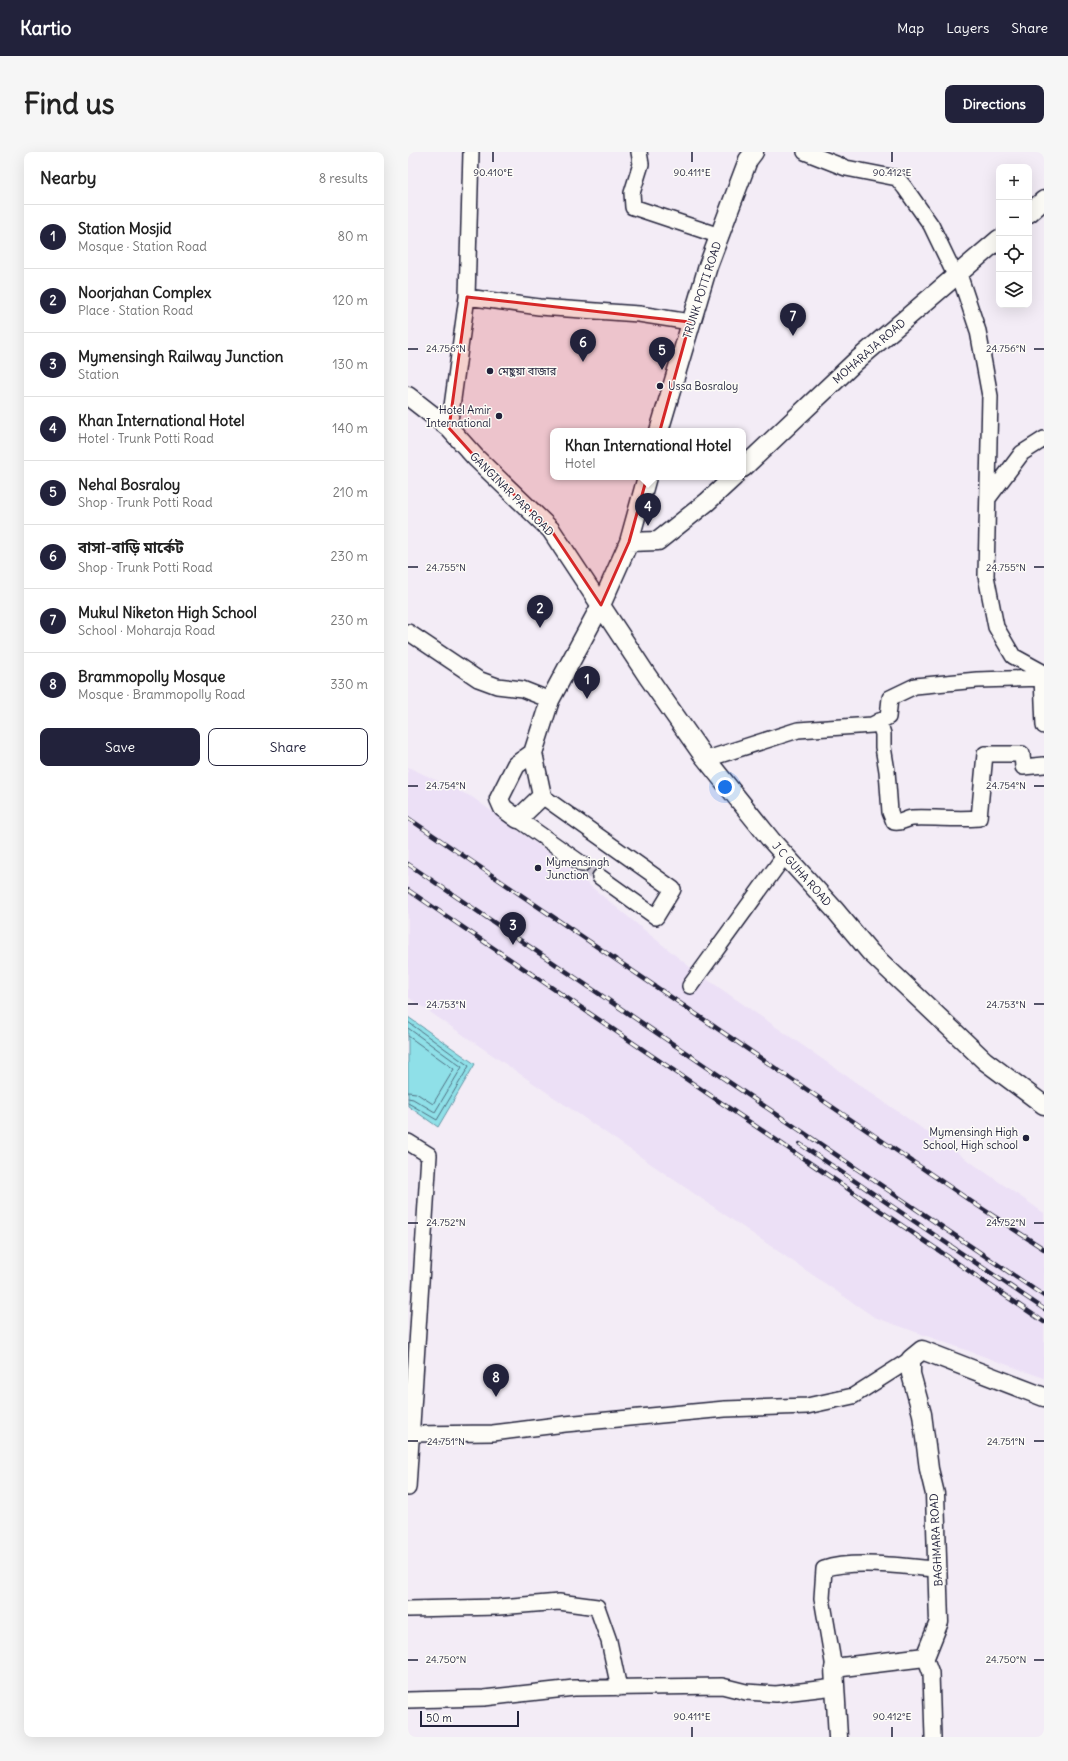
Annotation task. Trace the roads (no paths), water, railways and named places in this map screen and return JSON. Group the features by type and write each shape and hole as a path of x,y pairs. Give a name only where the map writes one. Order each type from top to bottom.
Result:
{"street":[{"path":"449,428 467,297 471,152"},
{"path":"639,152 641,164 632,193 633,207 720,236"},
{"name":"TRUNK POTTI ROAD","path":"661,428 690,322 708,266 748,160 754,152"},
{"path":"805,152 846,168 897,178 906,188 931,225 957,276 978,331 990,396 989,497 986,576 996,627 1013,656 1043,677"},
{"path":"1032,210 1044,200"},
{"name":"MOHARAJA ROAD","path":"746,465 855,362 996,243"},
{"path":"467,297 539,307 639,314 690,322"},
{"name":"GANGINAR PAR ROAD","path":"408,396 449,428 476,458 551,530 601,605"},
{"path":"989,497 1022,453 1044,438"},
{"path":"600,877 656,917 673,889 542,796 533,753 550,700 601,605 629,542 646,480"},
{"path":"629,542 658,541 707,502 731,480"},
{"name":"J C GUHA ROAD","path":"601,605 648,677 707,759 785,855 870,952 985,1061 1044,1105"},
{"path":"408,632 478,679 498,686 522,689 550,700"},
{"path":"707,759 798,730 872,725 888,717 890,698 915,686 977,680 1043,677"},
{"path":"1043,677 1044,726"},
{"path":"879,722 883,734 883,753 887,771 890,812 894,822 898,824 909,818 959,820 979,818 985,754 1022,754 1023,767 1044,765"},
{"path":"533,753 516,765 499,799 503,808 582,864"},
{"path":"518,819 542,796"},
{"path":"690,986 785,855"},
{"path":"408,1142 429,1155 412,1338 408,1488"},
{"path":"410,1444 573,1423 725,1409 807,1406 853,1396 911,1359 922,1350 1044,1397"},
{"name":"BAGHMARA ROAD","path":"911,1359 912,1374 922,1414 929,1469 935,1494 939,1622 925,1657"},
{"path":"838,1737 834,1668 822,1598 824,1569 832,1566 857,1565 938,1569"},
{"path":"408,1609 499,1607 559,1602 597,1606 609,1641 619,1688"},
{"path":"834,1668 925,1657 931,1673 933,1737"},
{"path":"408,1700 484,1698 574,1688 722,1686 746,1692 776,1694 836,1687"}],"water":[{"path":"408,1017 475,1064 438,1127 408,1106"}],"tunnel":[{"path":"582,864 600,877"}],"railway":[{"path":"408,818 972,1202 1044,1249"},
{"path":"408,864 1044,1296"},
{"path":"408,890 1044,1322"},
{"path":"800,1144 1044,1309"}],"place":[{"name":"Mukul Niketon High School","path":"793,336"},
{"name":"বাসা-বাড়ি মার্কেট","path":"583,362"},
{"name":"Nehal Bosraloy","path":"662,370"},
{"name":"মেছুয়া বাজার","path":"490,371"},
{"name":"Ussa Bosraloy","path":"660,386"},
{"name":"Hotel Amir International","path":"499,416"},
{"name":"Khan International Hotel","path":"648,526"},
{"name":"Noorjahan Complex","path":"540,628"},
{"name":"Station Mosjid","path":"587,699"},
{"name":"Mymensingh Junction","path":"538,868"},
{"name":"Mymensingh Railway Junction","path":"513,945"},
{"name":"Mymensingh High School, High school","path":"1026,1138"},
{"name":"Brammopolly Mosque","path":"496,1397"}]}
